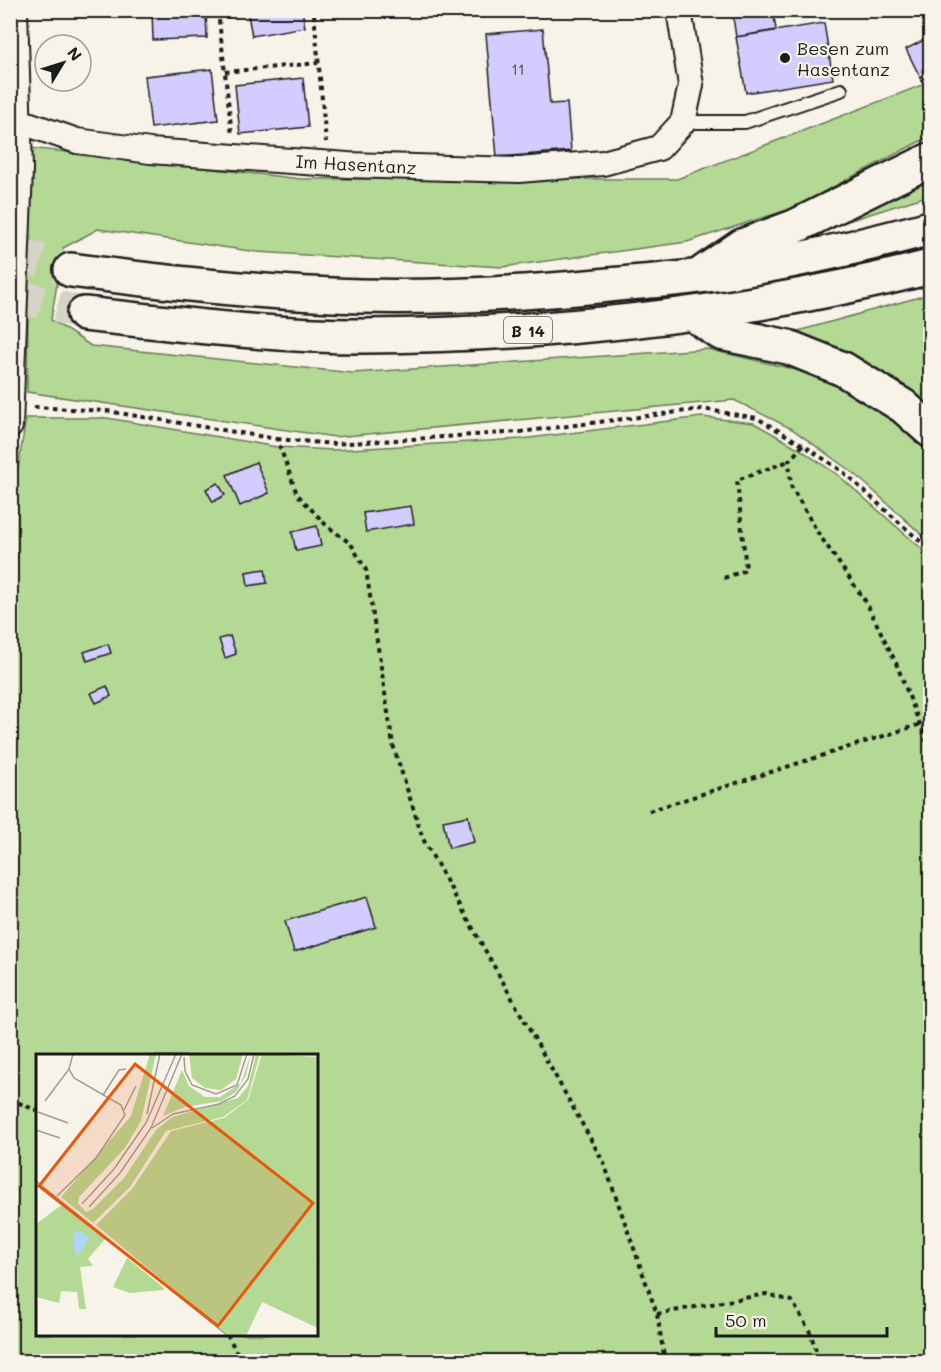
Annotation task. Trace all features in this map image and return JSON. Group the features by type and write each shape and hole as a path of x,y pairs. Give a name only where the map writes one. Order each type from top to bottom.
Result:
{"highway":[{"path":"698,276 742,246 794,227 930,160"},
{"name":"B 14","path":"71,270 249,291 433,297 542,292 739,270 855,247 930,228"},
{"name":"B 14","path":"84,314 228,330 363,336 481,333 693,315 833,290 930,267"},
{"path":"693,315 721,333 788,348 843,369 903,406 930,430"}],"street":[{"path":"11,416 20,169 15,10"},
{"path":"679,10 691,86 683,122"},
{"name":"Im Hasentanz","path":"19,121 76,141 150,151 328,164 519,170 603,163 659,148 683,122"}],"lane":[{"path":"683,122 745,122 841,90"}],"path":[{"path":"314,14 328,164"},
{"path":"219,20 235,157"},
{"path":"225,72 318,63"},
{"path":"11,416 107,411 276,439 334,444 520,432 702,409 757,418 803,445 842,471 930,550"},
{"path":"276,439 297,494 326,525 351,544 366,570 393,745 423,839 603,1163 657,1314 665,1362"},
{"path":"723,578 746,570 737,480 789,461 803,445"},
{"path":"789,461 791,486 818,533 866,602 896,663 930,750"},
{"path":"650,811 921,724"},
{"path":"10,1099 36,1110"},
{"path":"657,1314 766,1294 792,1301 810,1332 820,1362"},
{"path":"228,1336 242,1362"}],"green space":[{"path":"930,82 930,136 793,208 687,242 502,267 257,252 98,229 63,248 51,320 91,346 353,373 707,349 827,377 921,435 930,445 930,542 856,475 792,429 734,400 335,437 27,392 30,148 301,179 677,179"},
{"path":"930,178 930,195 845,222"},
{"path":"930,294 930,409 921,400 798,331"},
{"path":"702,417 754,423 798,448 838,475 930,556 930,1361 11,1362 10,736 13,501 26,418 107,418 277,447 333,450 521,439"}],"building":[{"path":"152,10 206,10 207,38 153,40"},
{"path":"247,10 302,10 305,27 252,36"},
{"path":"528,10 575,10 575,13 528,15"},
{"path":"732,10 773,10 776,30 736,37"},
{"name":"Besen zum Hasentanz","path":"824,23 833,79 746,93 736,37"},
{"path":"543,29 550,104 567,103 571,151 497,157 486,34"},
{"path":"930,37 930,77 922,81 906,49"},
{"path":"212,69 218,120 151,128 145,76"},
{"path":"303,78 308,127 240,134 235,85"},
{"path":"256,462 269,493 240,506 227,475"},
{"path":"218,483 225,495 213,502 206,489"},
{"path":"411,506 414,524 366,532 363,513"},
{"path":"317,526 321,546 296,551 292,532"},
{"path":"265,569 267,583 248,586 246,572"},
{"path":"230,636 236,654 225,658 219,639"},
{"path":"108,644 111,653 87,661 84,652"},
{"path":"107,686 111,696 96,703 91,693"},
{"path":"468,816 474,842 449,848 443,821"},
{"path":"367,897 376,927 294,952 285,921"}],"tunnel":[{"path":"10,251 71,270"},
{"path":"10,293 84,314"}],"place":[{"name":"Besen zum Hasentanz","path":"785,58"}]}
